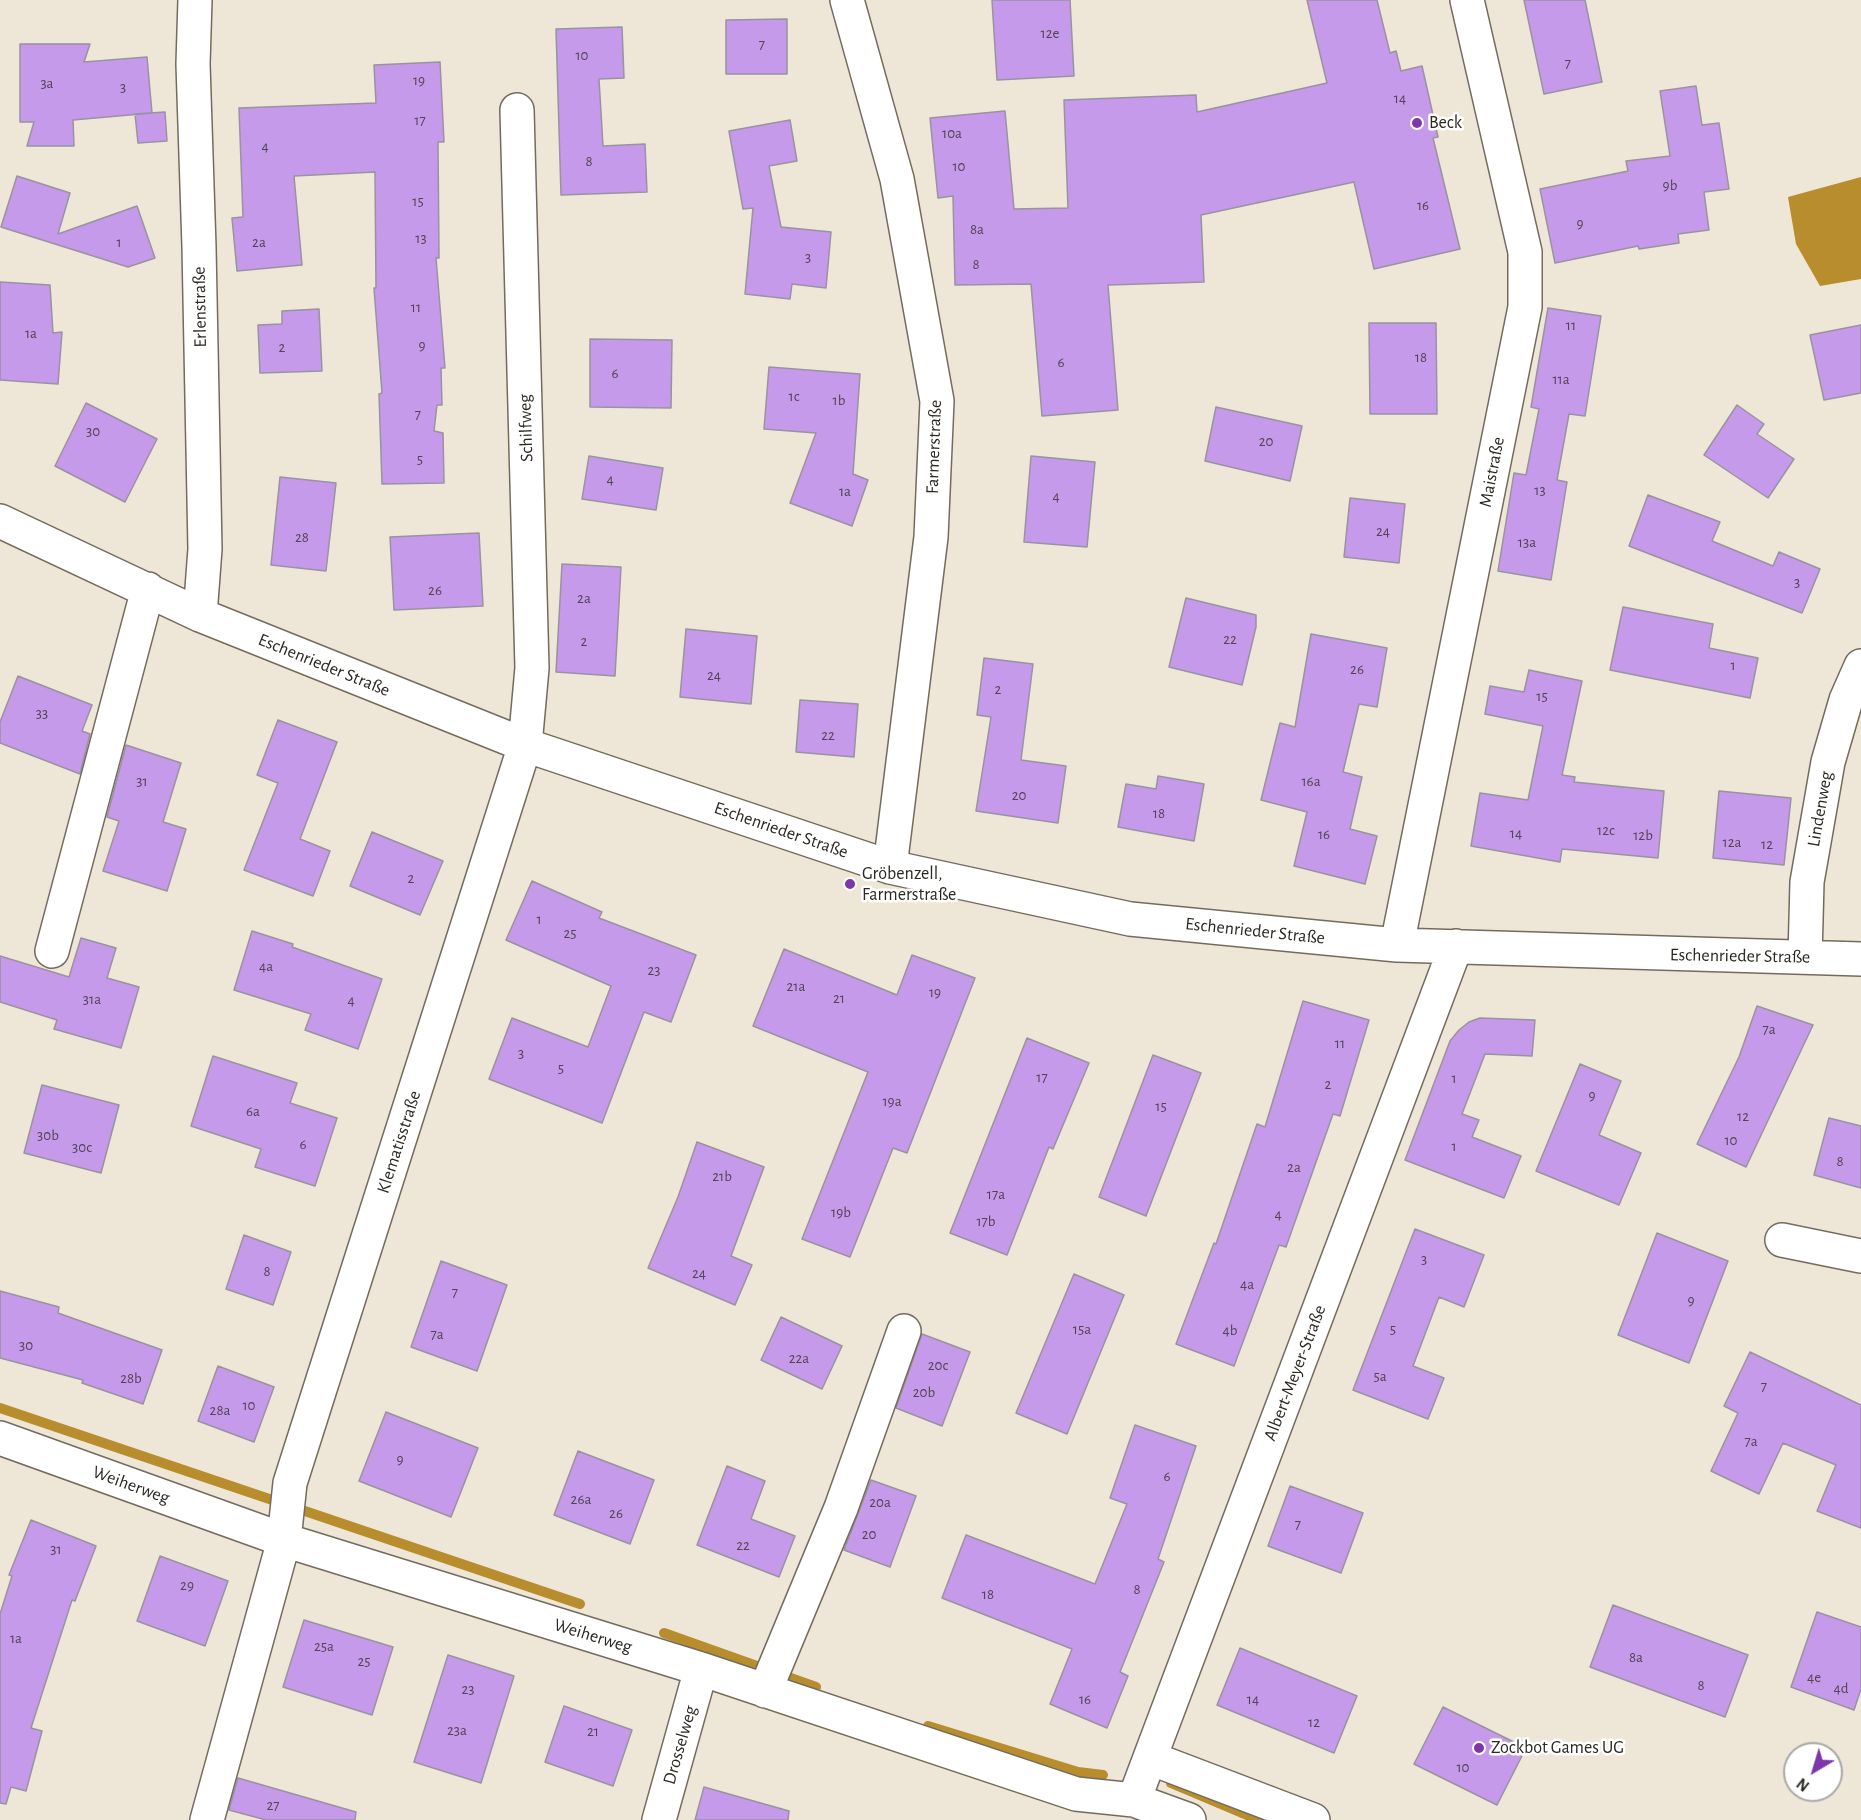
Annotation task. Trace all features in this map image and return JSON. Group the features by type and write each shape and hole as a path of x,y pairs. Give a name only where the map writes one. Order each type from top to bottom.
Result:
{"street":[{"name":"Erlenstraße","path":"195,0 193,64 205,549 200,615"},
{"name":"Farmerstraße","path":"847,0 897,179 937,401 931,537 890,867"},
{"name":"Maistraße","path":"1397,945 1525,307 1525,252 1467,0"},
{"name":"Schilfweg","path":"517,110 532,668 525,745"},
{"name":"Eschenrieder Straße","path":"0,521 200,615 525,745 890,867 1130,919 1397,945 1861,960"},
{"path":"52,951 148,589"},
{"name":"Lindenweg","path":"1805,957 1807,882 1828,762 1846,700 1861,666"},
{"name":"Klematisstraße","path":"207,1820 286,1517 525,745"},
{"name":"Albert-Meyer-Straße","path":"1134,1800 1456,946"},
{"path":"1782,1240 1861,1256"},
{"path":"770,1678 841,1508 904,1331"},
{"name":"Weiherweg","path":"0,1438 286,1517 701,1669 770,1678 1076,1794 1134,1800 1189,1820"},
{"name":"Drosselweg","path":"659,1820 701,1669"},
{"path":"1150,1758 1313,1820"}],"shaded area":[{"path":"1861,177 1861,279 1820,286 1796,244 1788,197"}],"building":[{"path":"992,0 1070,0 1074,76 997,80"},
{"path":"1307,0 1377,0 1390,53 1396,51 1401,71 1422,66 1438,137 1433,138 1460,249 1374,269 1354,182 1201,215 1204,282 1108,285 1118,410 1042,416 1031,284 955,285 953,196 938,198 930,118 1005,111 1014,209 1068,208 1064,100 1196,95 1197,112 1327,83"},
{"path":"1524,0 1585,0 1602,82 1544,94"},
{"path":"787,19 787,74 726,74 726,20"},
{"path":"622,27 624,78 599,79 603,146 645,144 647,192 561,195 556,29"},
{"path":"20,44 90,44 84,62 147,57 152,113 73,120 74,146 27,146 34,122 20,122"},
{"path":"440,62 444,142 438,142 439,258 436,258 445,368 441,368 442,405 437,405 434,431 443,433 444,483 382,484 379,394 382,393 374,288 376,288 375,172 294,176 302,265 237,271 232,218 243,217 239,108 376,103 374,65"},
{"path":"1696,86 1702,125 1719,123 1729,189 1704,192 1709,230 1678,234 1679,243 1639,249 1638,246 1555,263 1540,189 1628,171 1626,161 1670,156 1660,91"},
{"path":"165,112 167,141 138,143 135,114"},
{"path":"790,120 797,161 769,166 781,227 831,232 826,288 792,284 790,299 745,294 753,208 743,209 729,131"},
{"path":"17,176 70,193 58,234 137,206 155,258 128,267 1,227"},
{"path":"0,282 50,285 53,333 62,332 58,384 0,380"},
{"path":"1548,308 1601,316 1585,416 1569,414 1557,480 1567,482 1551,580 1498,571 1514,473 1526,475 1539,409 1531,407"},
{"path":"319,309 322,371 260,373 258,325 282,324 282,311"},
{"path":"1369,323 1436,323 1437,414 1370,414"},
{"path":"1861,325 1861,393 1824,400 1810,335"},
{"path":"590,339 672,340 671,408 590,407"},
{"path":"769,367 860,374 853,474 868,480 852,526 790,503 816,433 764,429"},
{"path":"86,403 157,439 125,502 55,466"},
{"path":"1737,405 1764,424 1757,434 1794,459 1768,498 1704,455"},
{"path":"1216,407 1302,426 1290,481 1205,461"},
{"path":"589,456 663,468 656,510 582,499"},
{"path":"1031,456 1095,462 1087,547 1024,542"},
{"path":"280,477 336,483 326,571 271,565"},
{"path":"1648,495 1720,522 1712,541 1773,566 1779,552 1820,569 1802,613 1629,546"},
{"path":"1350,498 1405,504 1399,563 1344,557"},
{"path":"479,533 483,606 394,610 390,537"},
{"path":"562,564 621,567 615,676 556,672"},
{"path":"1186,598 1256,615 1256,627 1242,685 1169,667"},
{"path":"1623,607 1713,624 1709,648 1758,658 1750,698 1610,670"},
{"path":"686,629 757,636 751,704 680,697"},
{"path":"1311,634 1387,648 1377,707 1359,704 1343,772 1362,777 1350,829 1377,836 1365,884 1294,866 1307,812 1261,800 1280,723 1295,727"},
{"path":"984,658 1033,664 1021,760 1066,766 1058,823 976,811 991,717 977,715"},
{"path":"1529,670 1582,681 1562,775 1575,777 1574,782 1664,791 1658,858 1562,849 1560,862 1471,846 1480,793 1528,800 1543,726 1485,714 1490,686 1524,692"},
{"path":"18,676 92,705 82,731 90,734 80,774 0,743 0,722"},
{"path":"800,700 858,704 854,757 796,752"},
{"path":"278,720 337,742 300,839 330,851 313,896 244,870 278,783 257,775"},
{"path":"126,745 181,763 163,822 186,829 167,891 103,871 119,821 107,817"},
{"path":"1158,776 1204,784 1194,841 1118,827 1126,784 1156,789"},
{"path":"1719,791 1791,798 1784,865 1713,858"},
{"path":"372,832 443,861 420,915 350,886"},
{"path":"532,881 602,912 599,918 696,955 671,1022 644,1012 602,1123 489,1079 512,1018 588,1047 611,986 506,940"},
{"path":"252,931 293,944 292,947 382,979 358,1049 305,1030 311,1014 234,990"},
{"path":"81,938 116,948 107,978 139,987 121,1048 54,1029 57,1020 0,1002 0,956 69,977"},
{"path":"784,949 897,995 912,955 975,978 907,1153 893,1148 850,1257 802,1239 868,1072 753,1026"},
{"path":"1303,1001 1369,1020 1340,1116 1333,1114 1286,1247 1279,1245 1234,1366 1176,1344 1214,1243 1216,1244 1257,1124 1265,1127"},
{"path":"1757,1006 1813,1025 1746,1167 1697,1144 1739,1057"},
{"path":"1480,1018 1535,1020 1532,1056 1485,1054 1462,1114 1479,1120 1472,1137 1521,1156 1504,1198 1405,1160 1450,1041 1469,1022"},
{"path":"1027,1038 1089,1063 1053,1149 1049,1147 1007,1255 950,1233"},
{"path":"1153,1055 1201,1073 1146,1216 1099,1197"},
{"path":"213,1056 297,1083 290,1103 337,1118 315,1186 255,1167 261,1149 191,1126"},
{"path":"1580,1064 1621,1081 1599,1135 1641,1153 1619,1205 1536,1171"},
{"path":"42,1085 119,1105 101,1173 24,1153"},
{"path":"1829,1118 1861,1126 1861,1188 1814,1175"},
{"path":"697,1142 764,1167 731,1256 752,1265 735,1305 648,1268 678,1197"},
{"path":"1415,1229 1484,1255 1464,1307 1439,1297 1413,1366 1444,1378 1428,1419 1353,1390"},
{"path":"1657,1233 1728,1261 1689,1363 1618,1335"},
{"path":"244,1235 291,1252 273,1305 226,1289"},
{"path":"441,1261 507,1285 477,1371 411,1347"},
{"path":"1074,1274 1124,1295 1067,1434 1016,1413"},
{"path":"0,1291 59,1307 58,1313 162,1350 143,1404 82,1383 83,1380 0,1358"},
{"path":"781,1317 842,1346 822,1389 761,1360"},
{"path":"922,1334 970,1352 942,1426 896,1408"},
{"path":"1750,1352 1861,1405 1861,1528 1817,1511 1836,1465 1783,1443 1759,1494 1711,1471 1738,1413 1724,1406"},
{"path":"218,1366 274,1387 254,1442 198,1421"},
{"path":"386,1412 478,1448 451,1517 359,1481"},
{"path":"1135,1425 1196,1446 1158,1559 1164,1562 1120,1672 1128,1676 1107,1728 1050,1704 1072,1649 942,1598 966,1535 1095,1584 1127,1504 1110,1498"},
{"path":"578,1451 654,1480 630,1544 554,1515"},
{"path":"727,1466 765,1481 751,1519 795,1536 779,1577 697,1545"},
{"path":"871,1480 916,1496 890,1567 844,1550"},
{"path":"1290,1486 1363,1513 1341,1573 1268,1546"},
{"path":"31,1520 96,1546 75,1601 72,1600 31,1728 42,1731 26,1791 11,1787 6,1804 0,1803 0,1614 12,1576 9,1575"},
{"path":"160,1556 228,1581 205,1646 137,1621"},
{"path":"1613,1605 1748,1655 1725,1717 1590,1667"},
{"path":"1817,1612 1861,1627 1861,1689 1854,1710 1791,1687"},
{"path":"304,1620 393,1647 372,1715 283,1687"},
{"path":"1240,1648 1357,1696 1334,1753 1217,1705"},
{"path":"448,1655 514,1676 481,1783 414,1762"},
{"path":"564,1706 632,1730 613,1786 545,1762"},
{"path":"1443,1707 1526,1748 1497,1805 1414,1764"},
{"path":"238,1778 356,1812 355,1820 266,1820 229,1810"},
{"path":"704,1787 789,1811 788,1820 695,1820"}],"waterway":[{"path":"0,1408 580,1604"},
{"path":"664,1633 816,1687"},
{"path":"928,1726 1078,1772 1103,1775"},
{"path":"1171,1783 1259,1820"}],"place":[{"name":"Beck","path":"1417,123"},
{"name":"Gröbenzell, Farmerstraße","path":"850,884"},
{"name":"Zockbot Games UG","path":"1479,1748"}]}
